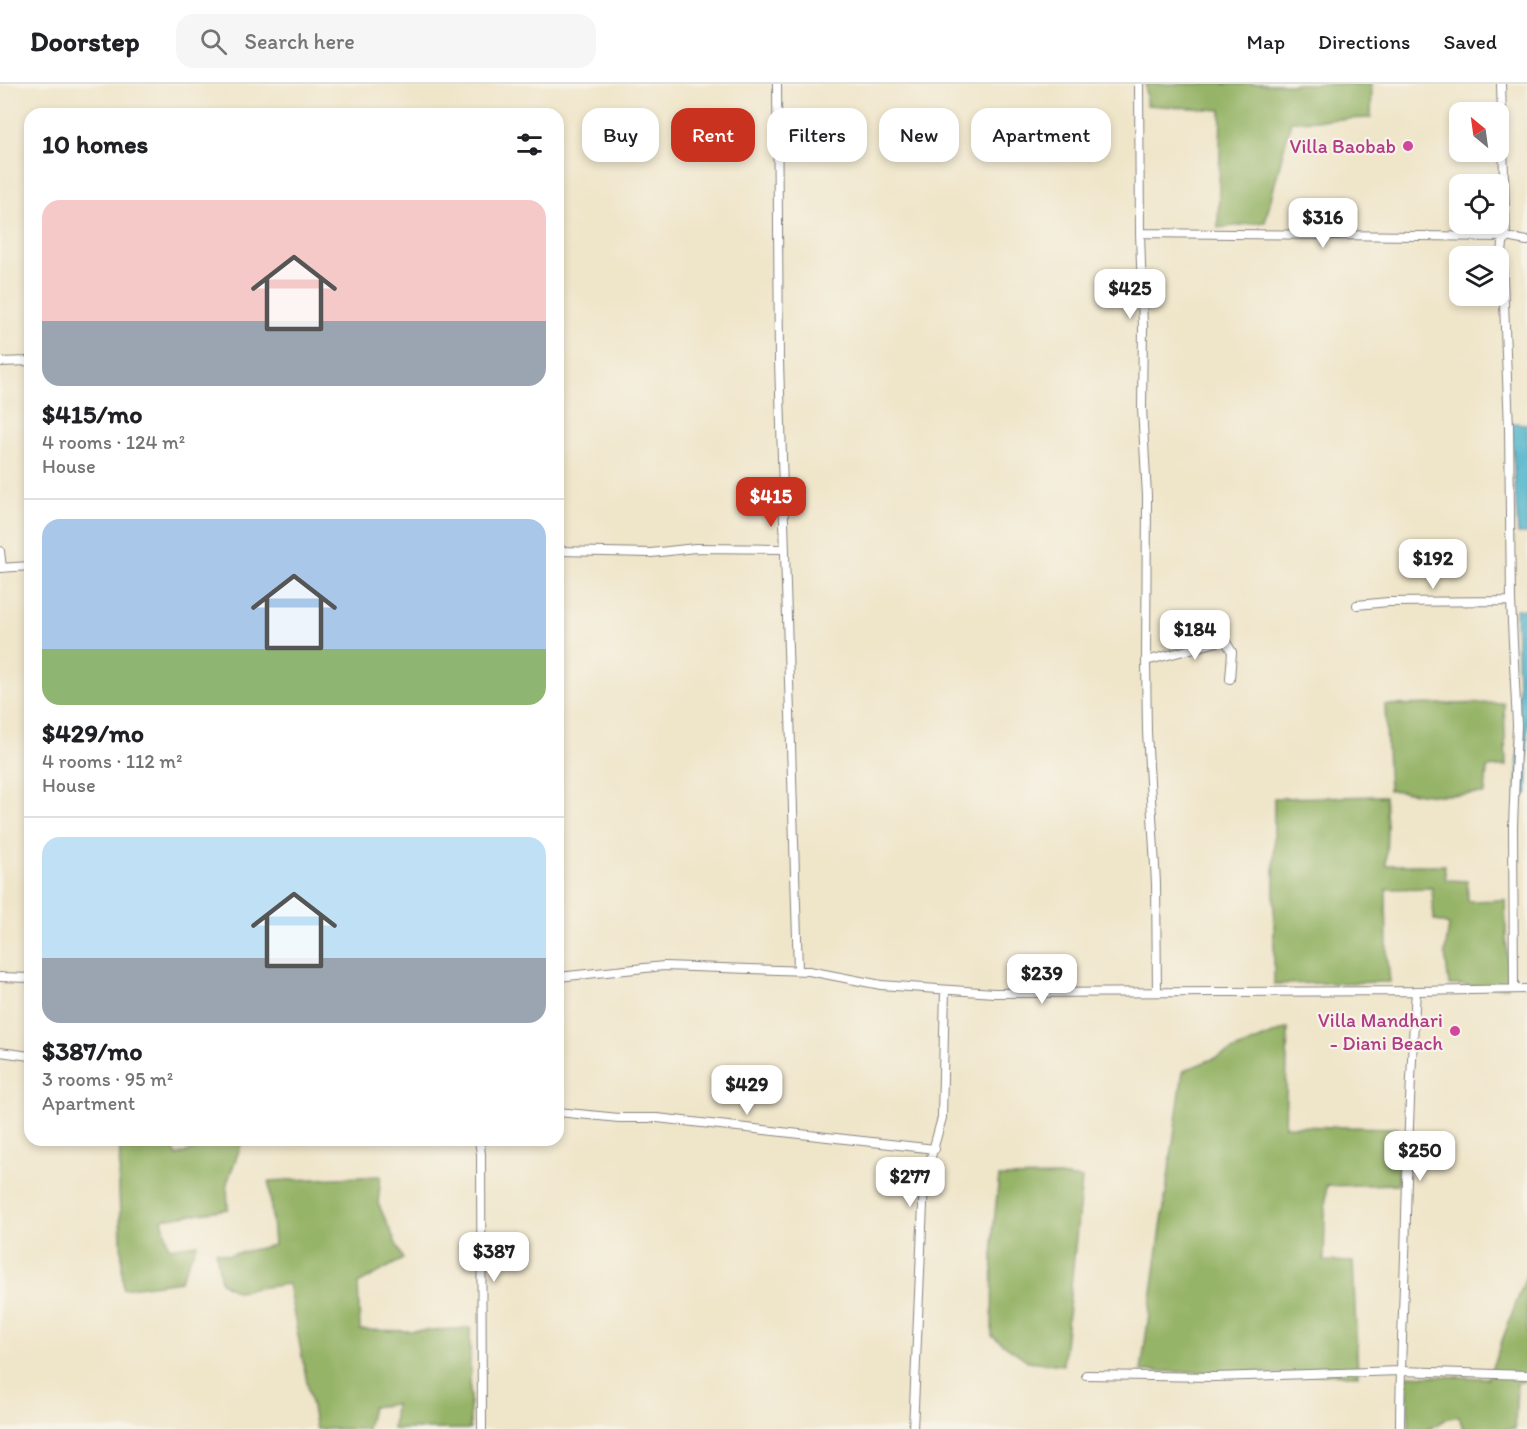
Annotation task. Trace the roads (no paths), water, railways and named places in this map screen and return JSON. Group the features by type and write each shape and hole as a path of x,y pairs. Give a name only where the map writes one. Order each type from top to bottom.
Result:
{"street":[{"path":"777,84 779,361 798,970"},
{"path":"1139,84 1142,408 1147,496 1147,732 1156,882 1157,991"},
{"path":"1501,84 1506,237 1502,253 1509,428 1511,601 1517,726 1513,826 1514,989"},
{"path":"1140,233 1506,237 1527,242"},
{"path":"0,362 24,361"},
{"path":"564,551 651,553 695,548 785,549"},
{"path":"0,551 1,568 24,566"},
{"path":"1357,605 1388,602 1511,601"},
{"path":"1146,661 1224,640 1232,652 1230,679"},
{"path":"564,976 664,966 798,970 881,985 994,993 1416,992 1527,989"},
{"path":"0,977 24,978"},
{"path":"913,1429 924,1182 942,1118 945,990"},
{"path":"1401,1429 1400,1371 1407,1146 1416,992"},
{"path":"0,1052 24,1055"},
{"path":"564,1113 619,1118 657,1118 934,1149"},
{"path":"480,1146 482,1429"},
{"path":"1086,1374 1214,1377 1400,1371 1527,1375"}],"water":[{"path":"1511,423 1527,424 1527,534 1518,534"},
{"path":"1516,609 1527,610 1527,794 1517,794 1519,728"}],"place":[{"name":"Villa Baobab","path":"1408,146"},
{"name":"Villa Mandhari - Diani Beach","path":"1455,1031"}]}
